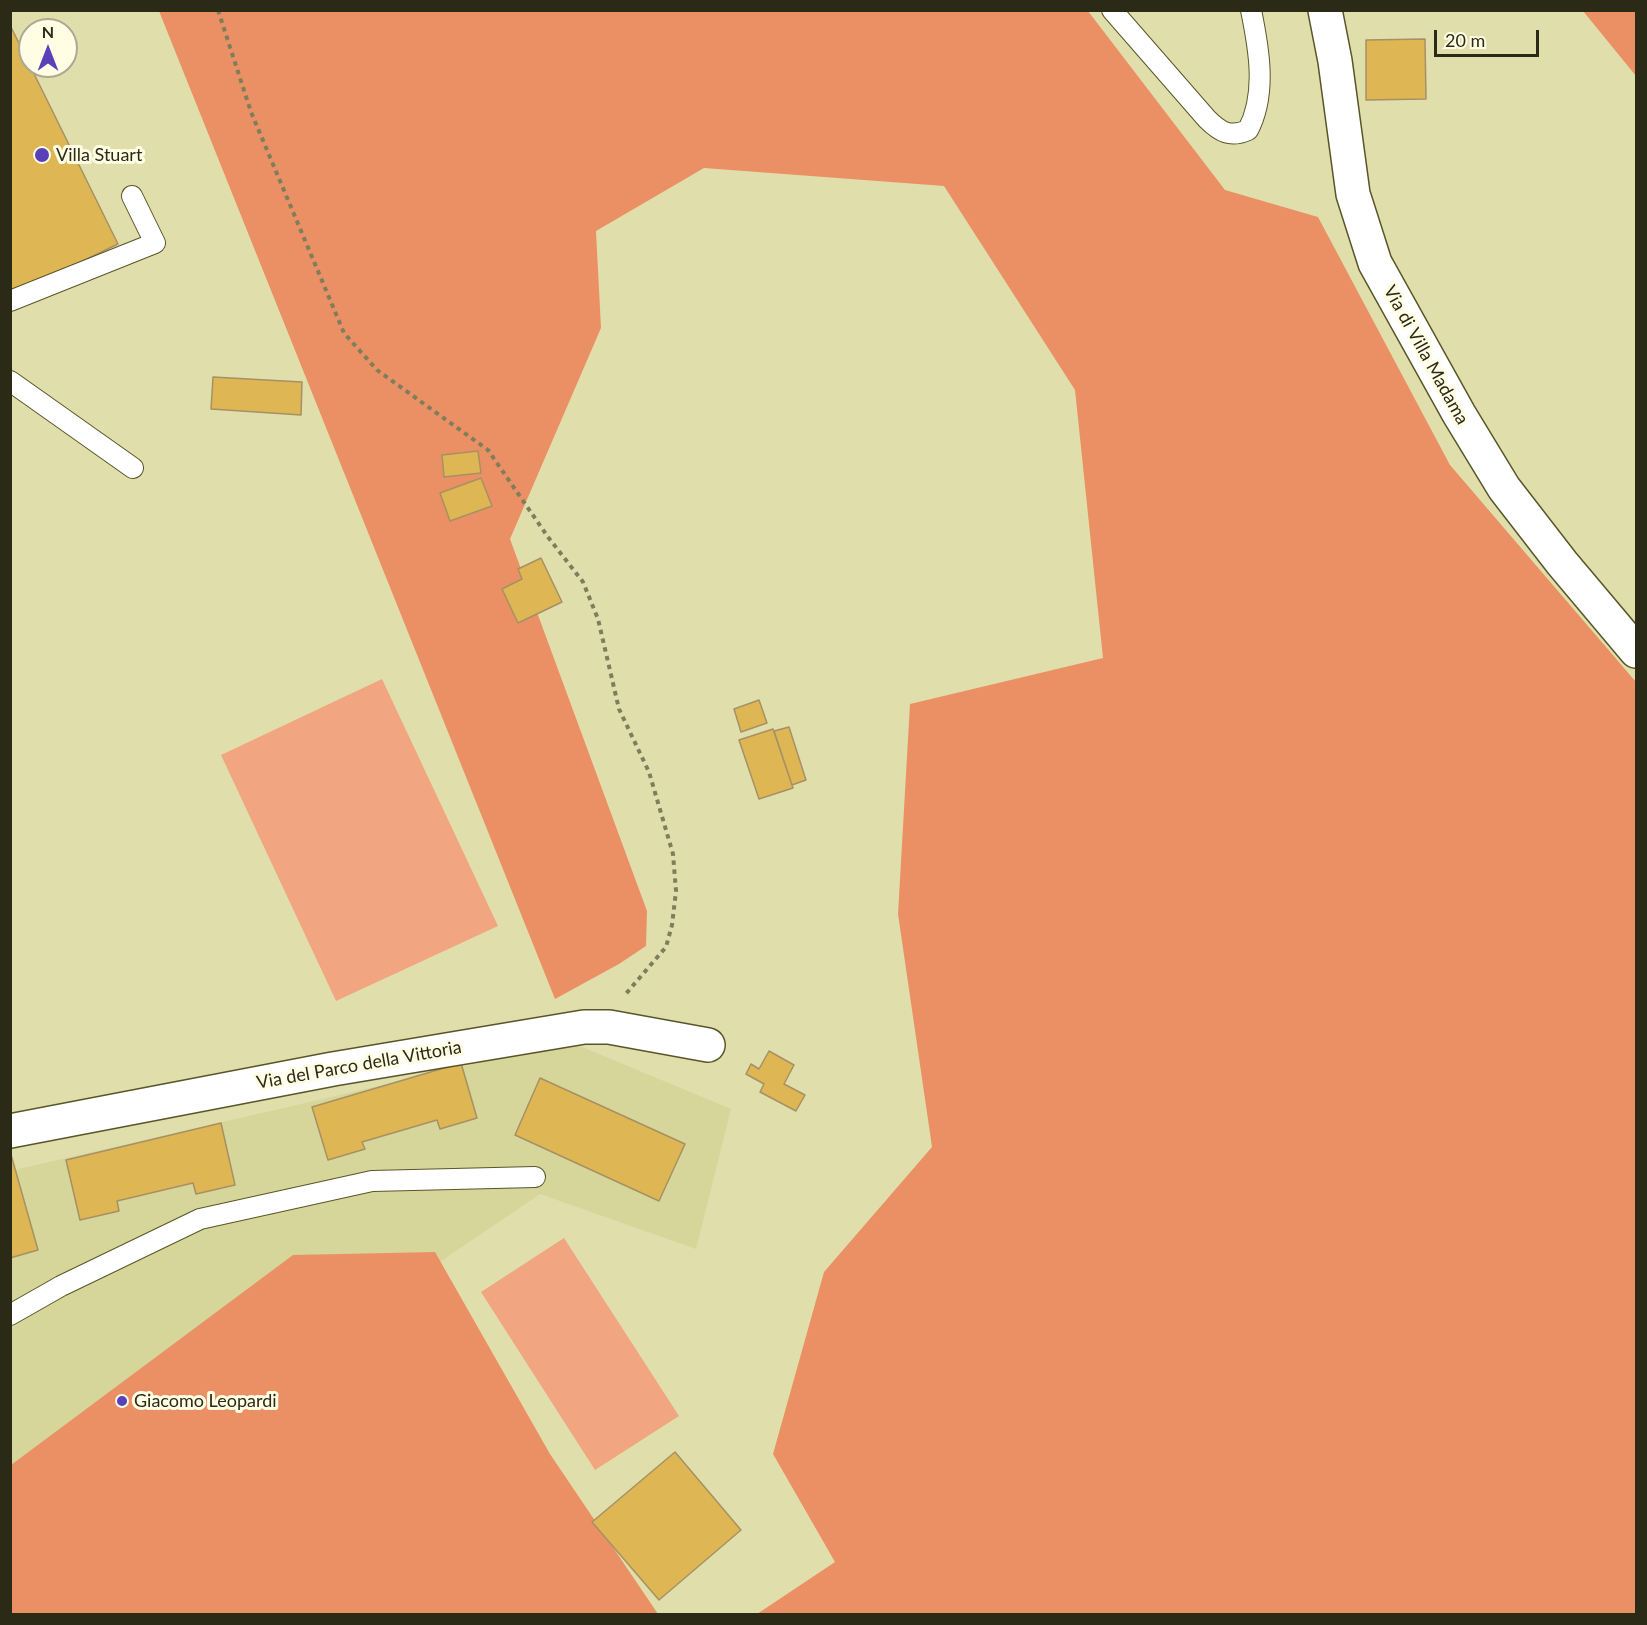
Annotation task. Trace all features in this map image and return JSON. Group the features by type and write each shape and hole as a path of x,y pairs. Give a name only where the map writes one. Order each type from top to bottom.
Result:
{"street":[{"name":"Via di Villa Madama","path":"1325,10 1335,61 1353,194 1375,263 1459,414 1504,488 1562,563 1636,651"},
{"name":"Via del Parco della Vittoria","path":"10,1131 518,1037 584,1027 609,1027 708,1045"}],"lane":[{"path":"1112,10 1207,119 1226,134 1237,135 1248,130 1259,102 1259,65 1251,10"},
{"path":"10,301 155,243 132,196"},
{"path":"10,381 133,468"},
{"path":"10,1315 61,1286 200,1219 372,1181 536,1178"}],"path":[{"path":"218,10 251,112 344,333 377,370 488,450 521,499 583,582 598,619 618,710 649,772 673,854 676,891 672,926 666,947 633,982 619,1002 609,1027"}],"shaded area":[{"path":"159,11 1088,11 1225,190 1318,217 1450,465 1636,682 1636,1614 757,1614 835,1562 773,1454 824,1272 932,1147 898,914 910,704 1103,658 1075,390 944,186 704,168 596,231 601,328 510,539 647,911 646,946 619,964 555,999"},
{"path":"1583,11 1636,11 1636,76"},
{"path":"382,679 498,926 336,1001 221,755"},
{"name":"Giacomo Leopardi","path":"570,1042 731,1109 696,1249 540,1194 11,1553 10,1171"},
{"path":"564,1238 679,1416 595,1470 481,1292"},
{"path":"435,1252 550,1454 658,1614 11,1614 11,1465 293,1255"}],"building":[{"name":"Villa Stuart","path":"10,25 18,41 18,78 36,78 118,244 10,296"},
{"path":"1425,39 1426,99 1366,100 1366,40"},
{"path":"213,377 302,382 301,415 211,409"},
{"path":"478,451 481,473 444,477 442,455"},
{"path":"481,478 492,506 450,521 440,493"},
{"path":"541,558 562,602 518,623 502,589 522,579 518,569"},
{"path":"759,700 767,723 741,732 734,709"},
{"path":"789,727 806,780 792,785 774,731"},
{"path":"773,729 793,788 759,799 739,740"},
{"path":"769,1051 794,1065 784,1084 805,1095 796,1111 760,1092 764,1084 746,1074 751,1064 759,1069"},
{"path":"461,1063 477,1118 440,1129 437,1120 362,1142 365,1149 328,1160 312,1107"},
{"path":"540,1078 685,1144 659,1201 515,1135"},
{"path":"221,1123 235,1185 196,1194 193,1183 117,1201 119,1211 80,1220 66,1160"},
{"path":"10,1151 38,1250 10,1258"},
{"path":"675,1452 741,1530 659,1600 592,1522"}],"place":[{"name":"Villa Stuart","path":"42,155"},
{"name":"Giacomo Leopardi","path":"122,1401"}]}
